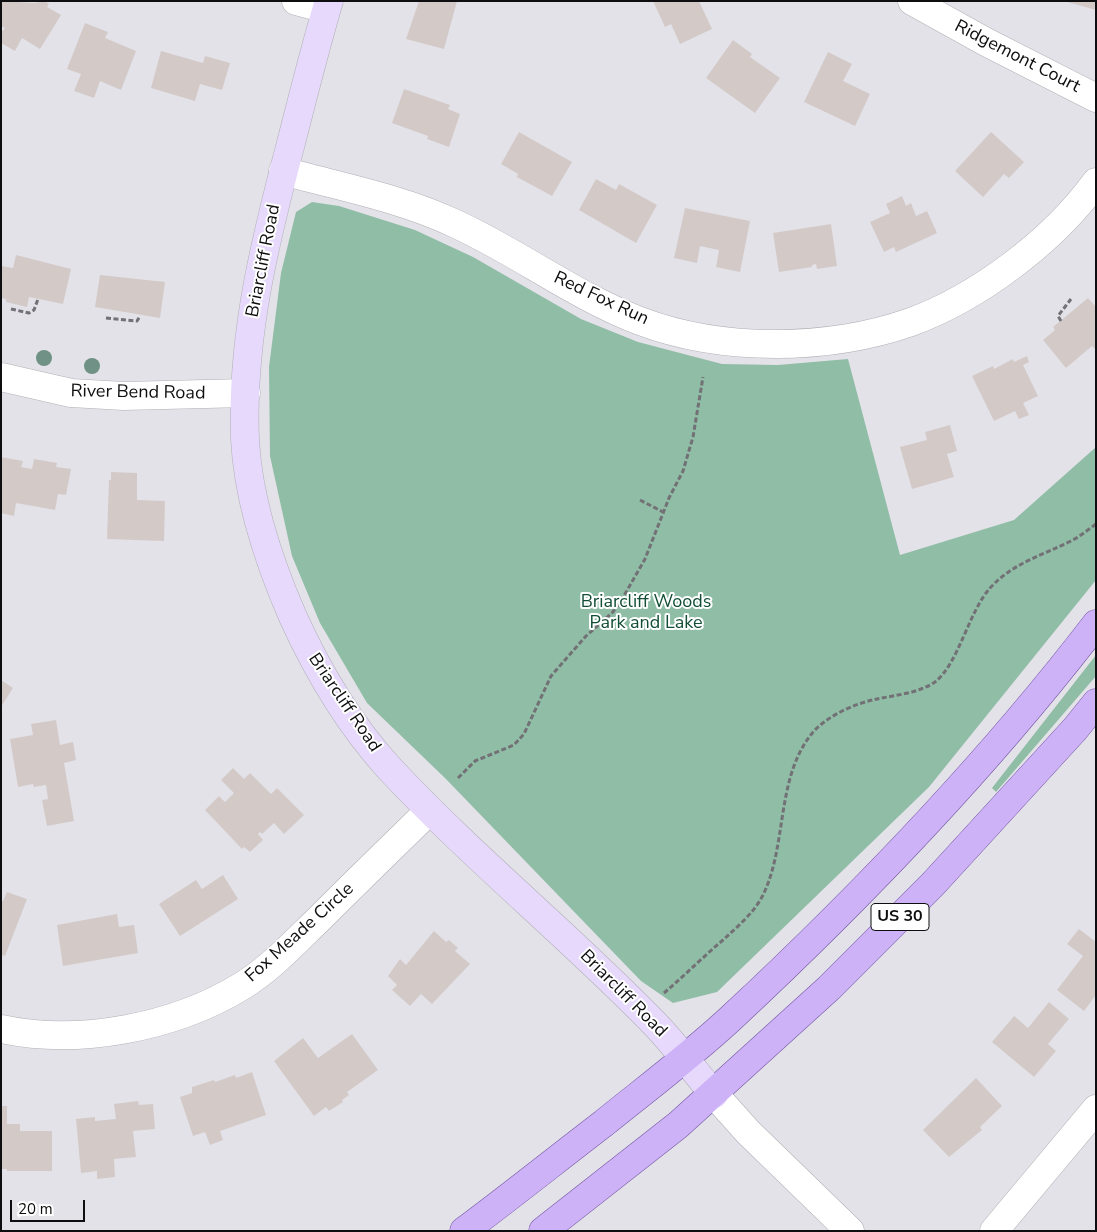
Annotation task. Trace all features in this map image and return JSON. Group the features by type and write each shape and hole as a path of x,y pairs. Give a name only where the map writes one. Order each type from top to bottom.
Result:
{"main road":[{"name":"US 30","path":"464,1231 684,1059 732,1017 825,928 907,844 1042,695 1096,624"},
{"name":"US 30","path":"543,1231 668,1134 830,988 933,884 1096,703"}],"street":[{"path":"296,1 328,5"},
{"name":"Ridgemont Court","path":"912,1 986,42 1096,98"},
{"name":"Briarcliff Road","path":"328,5 283,171 252,303 245,441 255,509 277,580 306,645 343,708 386,765 430,810 654,1022 748,1132 850,1231"},
{"name":"Red Fox Run","path":"283,171 386,198 454,223 516,255 572,289 640,321 708,339 787,345 848,338 911,322 970,294 1033,249 1081,202 1096,182"},
{"name":"River Bend Road","path":"1,377 71,393 143,396 246,393"},
{"name":"Fox Meade Circle","path":"1,1029 34,1035 94,1033 145,1026 186,1014 243,986 284,952 430,810"},
{"path":"994,1231 1096,1109"}],"path":[{"path":"11,309 29,313 34,310 38,299"},
{"path":"1061,321 1058,316 1072,299"},
{"path":"106,318 137,321 140,316"},
{"path":"458,778 475,761 514,745 524,734 551,676 586,636 612,613 621,601 644,559 688,455 698,413 703,377"},
{"path":"640,500 663,512"},
{"path":"664,993 742,923 763,896 773,865 791,777 800,754 814,732 828,719 853,707 875,699 900,695 935,682 947,667 977,607 1002,576 1037,554 1071,541 1096,524"}],"green space":[{"name":"Briarcliff Woods Park and Lake","path":"312,202 339,206 415,230 473,257 581,319 638,342 722,364 778,365 848,359 900,555 1014,520 1096,447 1096,580 929,787 717,992 673,1003 641,981 445,778 367,703 320,623 292,556 270,456 269,367 281,273 296,212"},
{"path":"1096,655 1096,676 996,792 992,788"}],"building":[{"path":"1,1 34,3 45,1 49,4 47,7 61,15 40,49 22,38 15,51 1,43 1,33 5,28 1,26"},
{"path":"419,1 457,1 444,49 406,39"},
{"path":"653,1 699,1 712,29 680,44 671,24 665,27"},
{"path":"1096,1 1096,10 1067,2"},
{"path":"85,23 108,32 105,38 136,51 121,90 100,81 94,98 74,91 81,74 67,69"},
{"path":"733,40 752,54 750,57 780,78 755,113 706,78"},
{"path":"161,51 203,63 205,56 230,63 222,90 200,84 195,101 151,88"},
{"path":"828,52 852,64 843,81 870,94 855,126 804,102"},
{"path":"404,89 450,105 448,109 460,114 449,147 427,139 428,136 392,123"},
{"path":"519,132 572,162 552,196 517,177 518,174 501,164"},
{"path":"991,132 1024,162 1009,178 1004,174 983,197 955,171"},
{"path":"596,179 616,190 619,184 657,205 636,243 579,210"},
{"path":"902,196 906,206 911,203 916,216 927,211 937,233 896,252 894,247 884,252 870,222 890,213 886,204"},
{"path":"685,208 750,221 740,272 716,267 719,250 700,246 697,263 674,258"},
{"path":"831,224 837,266 817,269 816,264 812,265 812,267 779,272 773,233"},
{"path":"16,255 71,269 63,304 29,297 27,307 6,302 6,299 1,298 2,266 13,268"},
{"path":"100,275 165,282 160,318 95,307"},
{"path":"1088,298 1096,307 1096,350 1092,346 1066,368 1043,340 1055,330 1053,327"},
{"path":"1027,356 1029,362 1023,365 1038,396 1023,403 1029,415 1019,419 1015,411 994,421 972,376 993,366 994,369 1013,359 1014,362"},
{"path":"950,425 957,451 947,454 954,477 912,489 900,447 927,440 925,432"},
{"path":"1,457 23,461 21,467 32,469 34,459 57,463 56,467 71,469 66,495 58,494 55,510 16,503 14,516 1,513"},
{"path":"111,472 137,473 137,500 165,501 164,541 107,539 109,480 111,480"},
{"path":"1,680 13,688 1,707"},
{"path":"56,720 60,745 73,742 76,760 64,763 74,821 47,826 42,800 48,799 46,785 34,787 33,784 18,787 10,739 33,735 31,724"},
{"path":"233,768 244,779 250,773 271,794 277,788 304,815 284,834 274,823 262,834 260,832 258,834 263,840 250,852 244,847 242,849 205,810 219,796 225,802 234,793 221,780"},
{"path":"223,875 238,899 180,936 159,904 196,880 202,889"},
{"path":"7,892 27,899 5,956 1,955 1,901 3,901"},
{"path":"117,914 119,927 134,925 138,953 63,966 57,925"},
{"path":"1079,929 1096,942 1096,995 1084,1011 1057,990 1083,956 1067,944"},
{"path":"434,931 446,942 449,940 458,948 455,951 470,964 432,1004 421,994 410,1006 392,990 397,985 388,976 400,959 406,965"},
{"path":"1049,1002 1069,1019 1048,1044 1056,1051 1034,1077 992,1042 1014,1016 1028,1028"},
{"path":"352,1034 378,1070 347,1092 349,1095 342,1100 343,1102 329,1111 326,1107 314,1116 274,1061 303,1038 318,1058"},
{"path":"252,1072 266,1115 220,1131 223,1140 210,1145 205,1132 193,1136 180,1097 192,1093 192,1087 235,1075 236,1078"},
{"path":"976,1078 1002,1106 980,1127 982,1130 949,1157 923,1130"},
{"path":"138,1101 139,1105 153,1104 155,1129 133,1131 136,1157 114,1159 115,1177 97,1179 97,1171 81,1173 76,1119 95,1117 95,1121 116,1119 114,1104"},
{"path":"1,1106 7,1106 7,1124 20,1124 20,1131 52,1131 52,1171 7,1171 7,1169 1,1169"}]}
